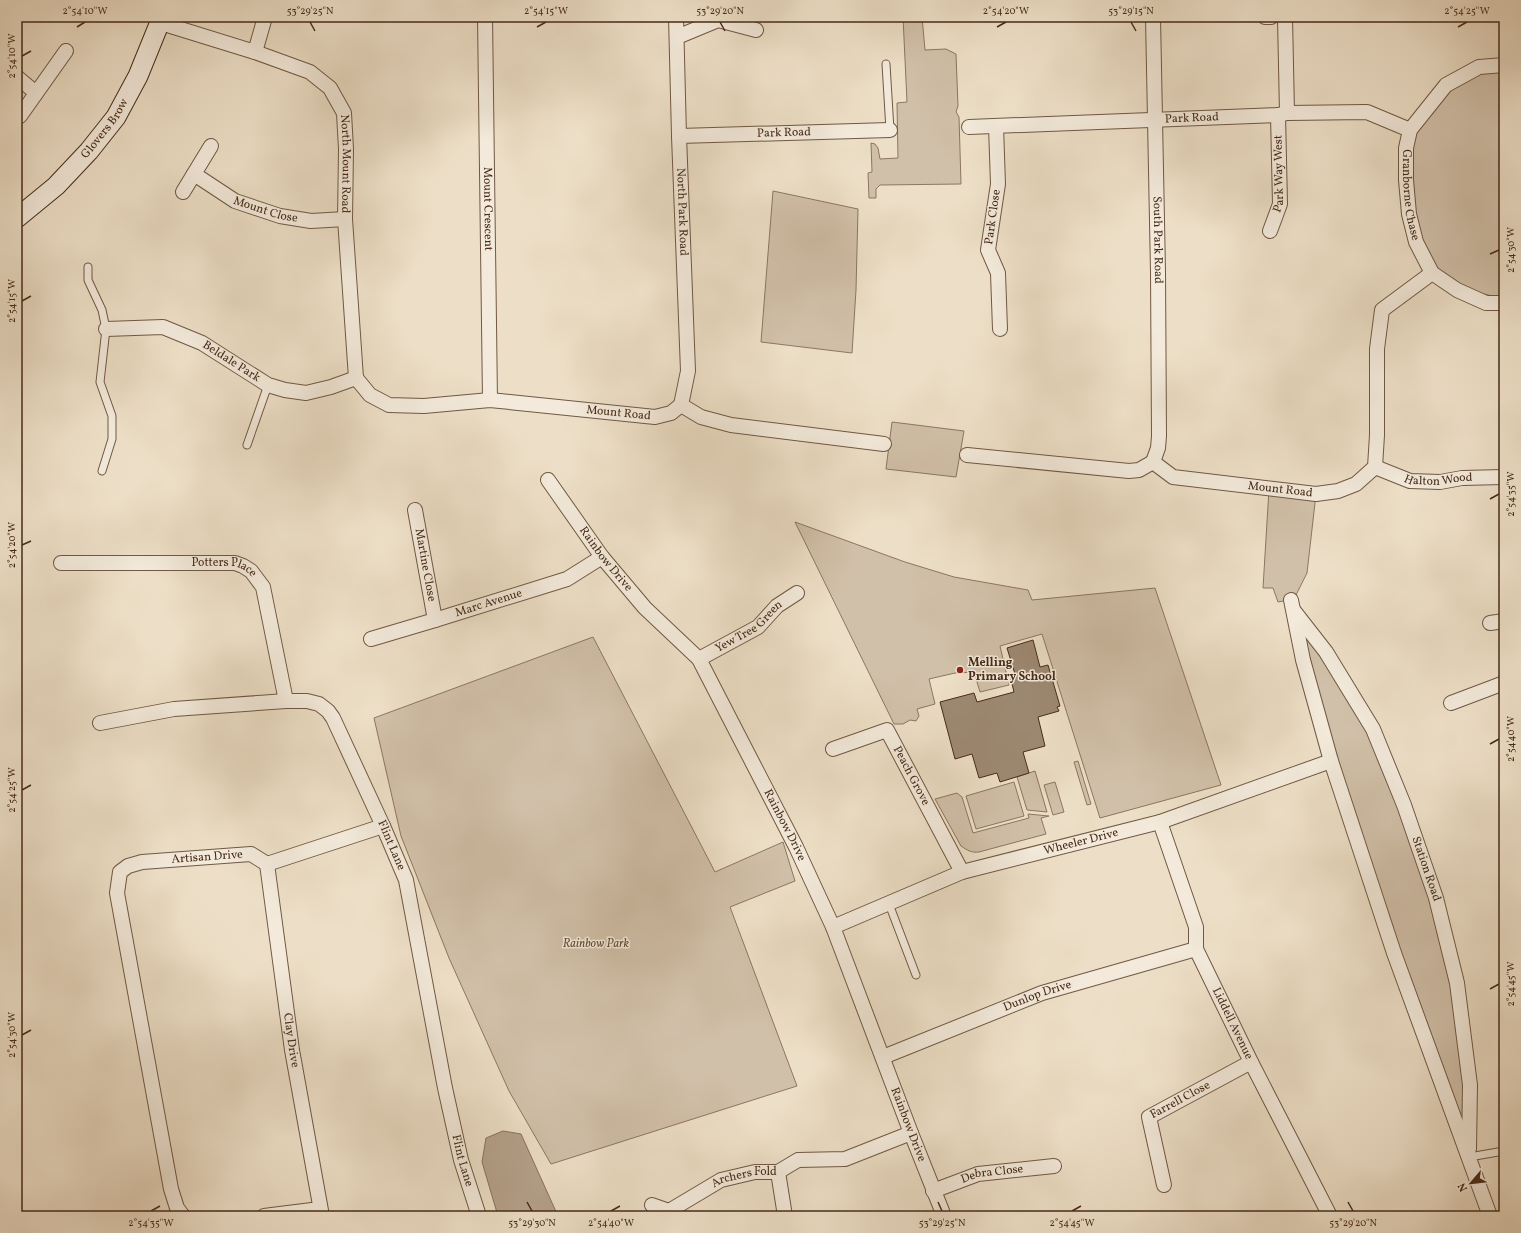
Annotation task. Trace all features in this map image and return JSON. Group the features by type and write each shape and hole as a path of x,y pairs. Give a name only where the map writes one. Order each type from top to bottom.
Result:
{"main road":[{"name":"Glovers Brow","path":"17,218 56,186 90,151 116,118 138,76 161,20"}],"street":[{"path":"255,52 265,17"},
{"name":"Mount Crescent","path":"485,17 490,400"},
{"name":"North Park Road","path":"676,17 688,371 681,405"},
{"name":"South Park Road","path":"1153,17 1159,436 1158,448 1153,462"},
{"path":"1265,17 1271,17"},
{"name":"Park Way West","path":"1270,231 1280,204 1285,17"},
{"name":"North Mount Road","path":"161,20 310,72 330,88 344,113 346,149 345,219 356,378"},
{"path":"677,37 718,20 756,30"},
{"path":"20,116 66,51"},
{"name":"Granborne Chase","path":"1504,65 1479,67 1446,85 1410,130 1406,148 1406,180 1409,214 1416,242 1432,273 1457,290 1486,303 1504,303"},
{"path":"17,76 36,93"},
{"name":"Park Road","path":"969,127 1367,112 1410,130"},
{"name":"Park Close","path":"996,126 998,184 988,250 998,273 1000,329"},
{"name":"Park Road","path":"679,136 890,130"},
{"path":"183,192 211,146"},
{"name":"Mount Close","path":"194,174 235,201 280,216 311,221 345,219"},
{"path":"1375,467 1378,435 1377,349 1382,310 1432,273"},
{"name":"Beldale Park","path":"106,329 163,326 202,343 268,385 285,390 306,393 332,387 356,378"},
{"name":"Mount Road","path":"356,378 370,394 389,405 424,406 490,400 655,416 671,413 681,405"},
{"path":"681,405 701,417 731,425 884,444"},
{"path":"968,455 1129,471 1139,470 1153,462"},
{"name":"Mount Road","path":"1153,462 1173,477 1316,494 1338,491 1356,484 1375,467"},
{"name":"Halton Wood","path":"1375,467 1410,481 1440,482 1462,478 1504,477"},
{"name":"Rainbow Drive","path":"548,480 602,557 645,608 699,659 796,847 834,926 911,1134 944,1216"},
{"name":"Martine Close","path":"415,510 435,620"},
{"name":"Marc Avenue","path":"371,639 567,579 602,557"},
{"name":"Potters Place","path":"61,564 235,563 243,566 251,571 263,587 286,701"},
{"name":"Yew Tree Green","path":"699,659 758,627 777,606 797,593"},
{"name":"Station Road","path":"1469,1157 1470,1085 1458,983 1436,898 1404,804 1373,729 1326,652 1292,604 1303,660 1331,761 1394,953 1490,1216"},
{"path":"1490,623 1504,621"},
{"path":"1303,660 1326,652"},
{"path":"1451,703 1504,683"},
{"name":"Flint Lane","path":"100,723 174,709 286,701 307,701 318,704 328,711 334,718 384,826 406,880 445,1088 461,1160 479,1216"},
{"name":"Peach Grove","path":"833,749 886,730 962,872"},
{"name":"Wheeler Drive","path":"834,926 962,872 1160,822 1331,761"},
{"name":"Liddell Avenue","path":"1160,822 1196,927 1196,949 1251,1062 1330,1216"},
{"path":"267,864 384,826"},
{"name":"Artisan Drive","path":"183,1216 177,1208 171,1189 117,893 120,872 128,866 142,862 251,854 267,864"},
{"name":"Clay Drive","path":"267,864 292,1050 321,1212"},
{"name":"Dunlop Drive","path":"883,1057 1042,993 1196,949"},
{"name":"Farrell Close","path":"1164,1185 1149,1117 1251,1062"},
{"name":"Archers Fold","path":"652,1205 670,1214 721,1180 755,1172 778,1172 798,1160 845,1159 911,1134"},
{"name":"Debra Close","path":"933,1190 978,1174 1054,1166"},
{"path":"778,1172 785,1216"},
{"path":"264,1216 321,1212"}],"lane":[{"path":"886,64 890,130"},
{"path":"88,268 88,280 102,310 106,329 100,382 112,416 112,439 102,471"},
{"path":"247,445 268,385"},
{"path":"889,904 916,975"},
{"path":"1469,1157 1504,1151"}],"green space":[{"path":"903,17 922,17 925,50 946,49 956,54 958,106 956,112 959,117 961,184 880,185 876,189 876,198 869,198 868,173 872,172 871,143 875,144 878,148 880,159 898,158 897,103 907,102"},
{"path":"1504,69 1504,299 1449,285 1414,236 1408,141 1458,79"},
{"path":"773,191 858,209 856,290 852,353 761,342"},
{"path":"892,422 964,431 956,477 886,469"},
{"path":"1269,489 1316,494 1307,573 1294,599 1278,602 1273,588 1263,588"},
{"path":"795,522 905,562 954,577 1028,590 1032,600 1155,588 1221,785 1100,818 1042,634 1000,646 1009,685 980,692 974,672 955,673 929,679 935,704 917,709 919,716 916,721 910,720 903,724 894,724"},
{"path":"1293,609 1350,691 1412,828 1457,983 1470,1085 1464,1145 1303,660"},
{"name":"Rainbow Park","path":"593,637 715,872 783,842 795,881 730,907 797,1086 551,1164 509,1091 449,958 401,836 374,718"},
{"path":"1078,761 1091,804 1087,805 1074,762"},
{"path":"1035,771 1047,812 1027,810 1017,777"},
{"path":"1014,782 1024,816 976,829 966,796"},
{"path":"1055,782 1064,812 1053,815 1044,785"},
{"path":"957,793 962,797 973,833 1029,818 1028,814 1049,816 1041,818 1046,834 979,852 969,851 961,846 935,799"}],"shaded area":[{"path":"503,1131 521,1134 558,1216 498,1216 482,1162 486,1138"}],"building":[{"path":"1033,640 1040,667 1048,665 1060,706 1057,707 1059,711 1038,717 1045,746 1023,752 1029,773 1000,782 997,773 979,778 972,754 955,759 940,702 974,693 977,702 1014,692 1010,676 1015,674 1007,648"}],"place":[{"name":"Melling Primary School","path":"960,670"}]}
